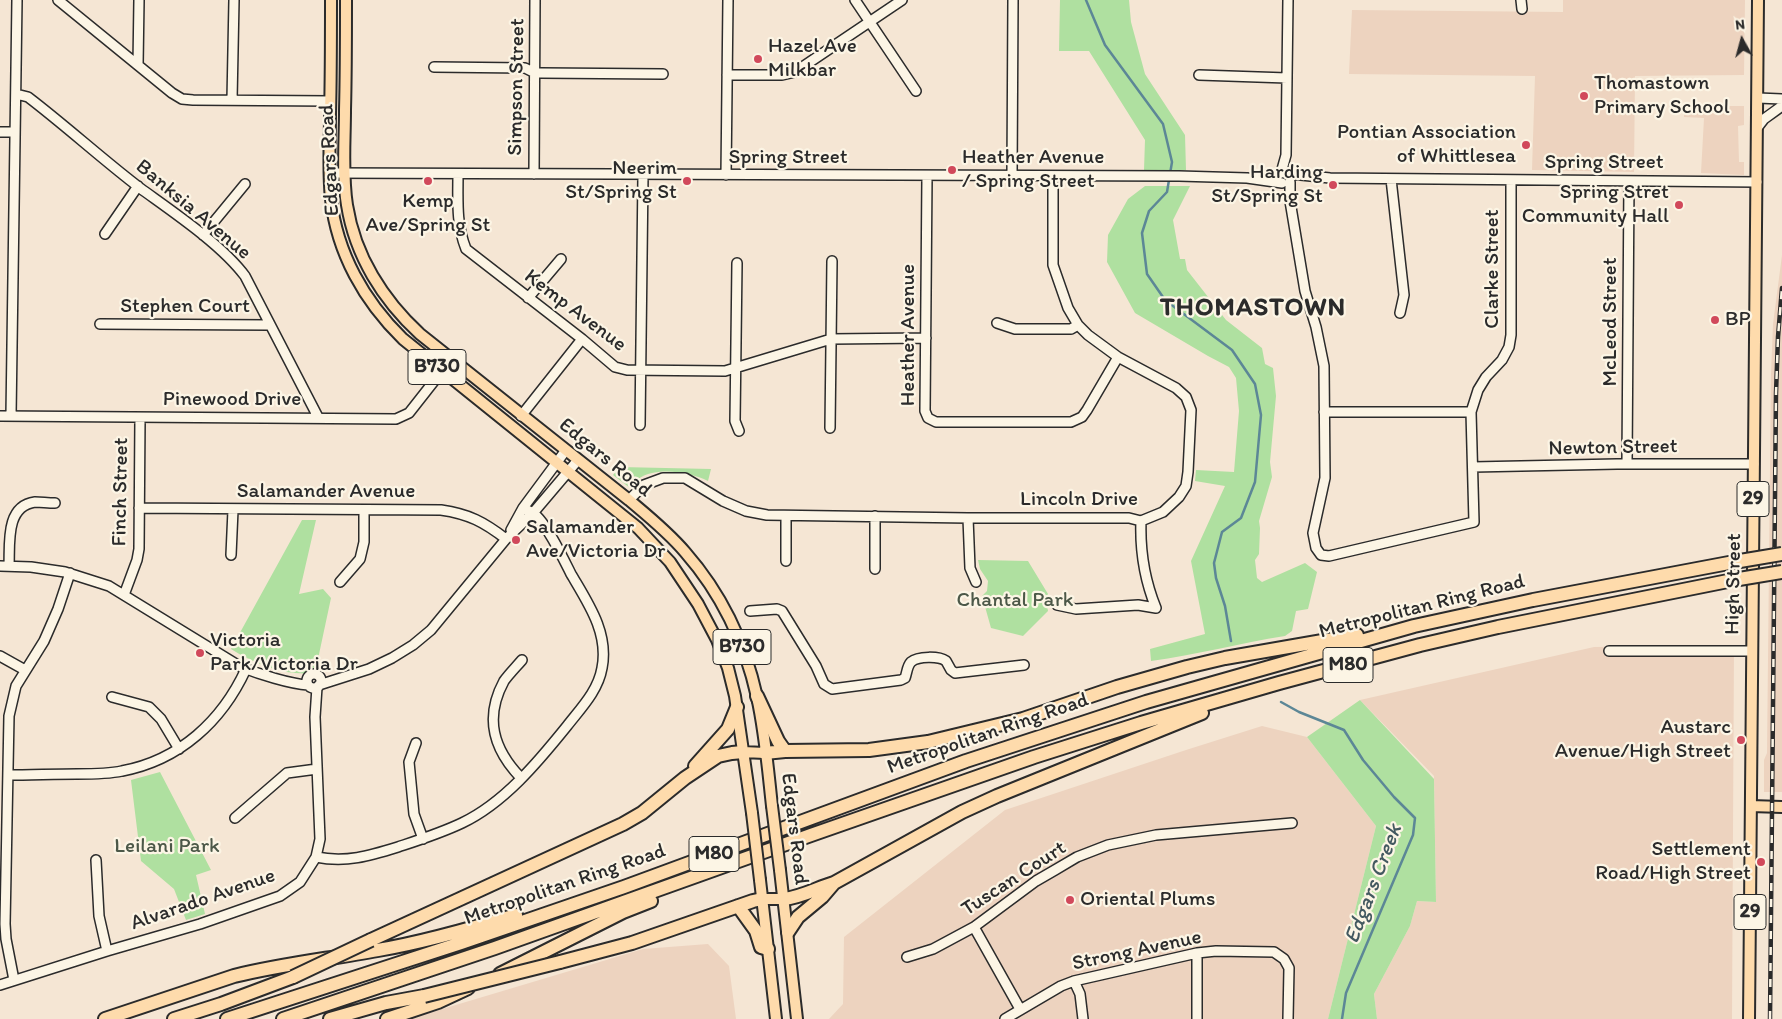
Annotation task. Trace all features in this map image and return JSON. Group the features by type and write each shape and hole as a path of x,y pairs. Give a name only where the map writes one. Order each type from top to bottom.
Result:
{"highway":[{"name":"Metropolitan Ring Road","path":"227,1019 624,887 1012,745 1169,696 1414,626 1533,600 1782,554"},
{"name":"Metropolitan Ring Road","path":"283,1019 495,948 1085,740 1278,683 1420,645 1498,627 1782,572"},
{"path":"765,753 869,750 928,742 1015,721 1117,687 1206,662 1414,626"},
{"path":"784,899 800,896 834,883 930,828 997,796 1172,724 1278,683"},
{"path":"757,696 778,741 785,751"},
{"path":"685,778 728,729 737,707"},
{"path":"174,1019 230,1001 293,976 623,824 642,813 685,778 718,756 732,752 743,752"},
{"path":"387,1019 444,1000 716,869"},
{"path":"788,932 798,917 822,897 834,883"},
{"path":"105,1019 249,972 434,939 532,910 624,887"},
{"path":"330,1019 632,943 762,899"},
{"path":"738,906 756,931 761,947 768,949"},
{"path":"351,1019 424,996"}],"main road":[{"name":"Edgars Road","path":"332,0 330,173 333,210 348,262 361,286 374,306 393,328 442,371 638,528 670,562 698,604 717,640 728,668 737,707 752,813 776,1019"},
{"name":"Edgars Road","path":"346,0 345,174 347,203 353,232 364,260 382,292 394,309 420,334 629,500 656,524 685,552 706,580 732,624 749,665 757,696 784,899 797,1019"},
{"name":"High Street","path":"1749,1019 1758,0"},
{"path":"743,752 765,753"},
{"path":"1751,806 1782,807"},
{"path":"762,899 784,899"}],"street":[{"path":"11,416 17,0"},
{"path":"58,0 182,99 330,101"},
{"path":"138,65 139,0"},
{"path":"232,100 234,0"},
{"name":"Simpson Street","path":"534,174 536,0"},
{"path":"726,175 728,0"},
{"path":"855,0 916,91"},
{"path":"727,75 782,75 794,72 902,0"},
{"path":"1012,176 1013,0"},
{"path":"1288,0 1286,178 1305,291 1316,327 1324,366 1324,412 1470,412"},
{"path":"434,67 525,68 535,73 663,74"},
{"path":"1198,75 1287,78"},
{"name":"Banksia Avenue","path":"16,94 28,97 238,266 245,276 318,417"},
{"path":"1758,98 1782,100"},
{"path":"1757,128 1764,119 1782,106"},
{"path":"0,132 15,132"},
{"name":"Spring Street","path":"330,173 1179,176 1757,182"},
{"name":"Kemp Avenue","path":"458,174 458,224 466,249 615,367 627,370 725,371 831,339 926,338"},
{"path":"640,425 643,175"},
{"name":"Heather Avenue","path":"927,176 925,411 928,418 936,422 1063,423 1076,420 1087,410 1118,357"},
{"name":"Lincoln Drive","path":"629,500 644,485 663,478 685,478 723,501 746,511 786,516 1129,518 1141,521 1164,512 1180,497 1186,486 1191,410 1186,398 1176,388 1099,345 1078,325 1063,297 1053,265 1053,176"},
{"path":"1391,179 1404,295 1400,313"},
{"name":"Clarke Street","path":"1324,412 1325,478 1314,533 1316,548 1321,555 1329,556 1474,522 1470,412 1478,390 1509,348 1511,335 1511,180"},
{"name":"McLeod Street","path":"1627,464 1629,181"},
{"path":"203,236 245,184"},
{"path":"105,234 138,186"},
{"path":"528,298 561,259"},
{"path":"830,428 832,261"},
{"path":"737,263 735,421 739,431"},
{"path":"997,323 1015,329 1071,328 1078,325"},
{"name":"Stephen Court","path":"100,324 269,325"},
{"path":"521,416 582,339"},
{"name":"Pinewood Drive","path":"0,416 396,419 409,413 442,371"},
{"name":"Finch Street","path":"124,595 137,560 139,549 140,418"},
{"path":"506,539 523,508 566,450"},
{"path":"55,503 36,502 28,504 18,511 12,523 5,566 31,567 68,573 97,581 124,595 244,668 286,680 314,683 342,677 392,658 413,645 431,630 506,539 531,515 578,460"},
{"name":"Newton Street","path":"1472,466 1754,464"},
{"name":"Salamander Avenue","path":"139,508 441,510 460,513 482,522 506,539"},
{"path":"317,854 346,860 368,856 423,839 463,822 495,802 521,778 545,753 593,693 602,670 603,662 602,636 596,618 546,529 523,508"},
{"path":"232,555 233,510"},
{"path":"340,582 360,559 364,542 364,510"},
{"path":"786,516 786,561"},
{"path":"875,516 875,569"},
{"path":"968,518 970,568 976,582"},
{"path":"1057,604 1076,609 1138,605 1156,608 1150,592 1140,534 1141,521"},
{"path":"14,980 6,940 5,924 9,716 16,686 44,641 58,609 68,573"},
{"path":"750,611 777,609 784,612 816,666 824,684 832,689 901,680 905,678 909,665 913,661 936,657 946,660 954,673 1024,664"},
{"path":"1608,651 1752,651"},
{"path":"0,656 25,670"},
{"path":"521,778 504,759 495,739 494,714 497,698 505,680 522,660"},
{"path":"8,775 120,772 150,764 179,749 202,732 224,708 244,668"},
{"name":"Alvarado Avenue","path":"0,984 200,924 280,896 300,882 317,854 320,839 314,683"},
{"path":"112,697 149,707 161,719 179,749"},
{"path":"416,744 409,762 414,814 423,839"},
{"path":"235,818 287,773 317,769"},
{"name":"Tuscan Court","path":"907,957 933,949 974,927 1048,874 1077,857 1108,845 1156,835 1292,823"},
{"path":"96,860 99,916 106,951"},
{"path":"974,927 1020,1009"},
{"name":"Strong Avenue","path":"1005,1019 1061,986 1074,981 1198,953 1216,951 1274,952 1284,958 1289,968 1288,1019"},
{"path":"1197,1019 1198,953"},
{"path":"1074,981 1080,994 1084,1019"}],"shaded area":[{"name":"Thomastown Primary School","path":"1563,0 1745,0 1744,75 1635,76 1634,172 1532,170 1535,76 1349,74 1352,10 1563,12"},
{"path":"1684,106 1744,106 1744,125 1738,126 1739,162 1744,162 1744,175 1701,173 1704,118 1684,117"},
{"path":"1782,255 1782,792 1764,792 1764,760 1767,753 1771,374 1773,324"},
{"path":"1734,645 1732,1019 1377,1019 1374,994 1410,926 1417,901 1436,902 1434,776 1360,700 1594,647"},
{"path":"1262,726 1307,737 1376,826 1328,1019 829,1019 843,1004 844,937 1005,810"},
{"path":"708,944 729,966 736,1019 409,1019 643,949"}],"green space":[{"path":"1060,0 1129,0 1131,22 1145,74 1185,135 1186,170 1144,170 1145,140 1089,51 1059,51"},
{"path":"1145,186 1190,186 1173,220 1180,259 1185,259 1187,270 1226,320 1262,348 1265,364 1273,368 1276,396 1270,462 1272,477 1259,521 1259,554 1255,560 1257,578 1262,582 1305,563 1317,572 1308,609 1296,611 1292,631 1285,636 1151,661 1150,649 1205,634 1191,561 1225,486 1195,481 1196,470 1234,472 1239,411 1236,378 1229,367 1135,313 1107,262 1108,235 1128,199"},
{"path":"620,467 711,469 708,481 683,473 663,472 645,475 630,488 613,475"},
{"path":"302,520 316,520 299,594 323,589 331,598 315,673 292,673 271,668 231,649"},
{"name":"Chantal Park","path":"978,560 1028,561 1048,594 1046,600 1048,611 1023,636 991,628 982,596 987,591 988,581 980,569"},
{"path":"1360,700 1434,779 1436,902 1417,901 1410,926 1374,994 1377,1019 1328,1019 1376,826 1307,737"},
{"name":"Leilani Park","path":"160,772 211,870 196,875 205,914 186,920 174,889 141,861 131,780"}],"waterway":[{"name":"Edgars Creek","path":"1086,0 1105,45 1163,124 1172,162 1167,192 1149,211 1142,233 1147,274 1165,300 1232,350 1255,384 1261,415 1255,482 1241,518 1222,532 1214,563 1216,578 1225,606 1231,641"},
{"name":"Edgars Creek","path":"1281,702 1299,712 1344,730 1363,760 1394,797 1415,818 1413,835 1346,993 1342,1019"}],"railway":[{"path":"1770,1019 1776,393 1782,288"}],"place":[{"name":"Hazel Ave Milkbar","path":"758,59"},
{"name":"Thomastown Primary School","path":"1584,96"},
{"name":"Pontian Association of Whittlesea","path":"1526,145"},
{"name":"Heather Avenue / Spring Street","path":"952,170"},
{"name":"Kemp Ave/Spring St","path":"428,181"},
{"name":"Neerim St/Spring St","path":"687,181"},
{"name":"Harding St/Spring St","path":"1333,185"},
{"name":"Spring Stret Community Hall","path":"1679,205"},
{"name":"BP","path":"1715,320"},
{"name":"Salamander Ave/Victoria Dr","path":"516,540"},
{"name":"Victoria Park/Victoria Dr","path":"200,653"},
{"name":"Austarc Avenue/High Street","path":"1741,740"},
{"name":"Settlement Road/High Street","path":"1761,862"},
{"name":"Oriental Plums","path":"1070,900"}],"district":[{"name":"THOMASTOWN","path":"1253,308"}]}
